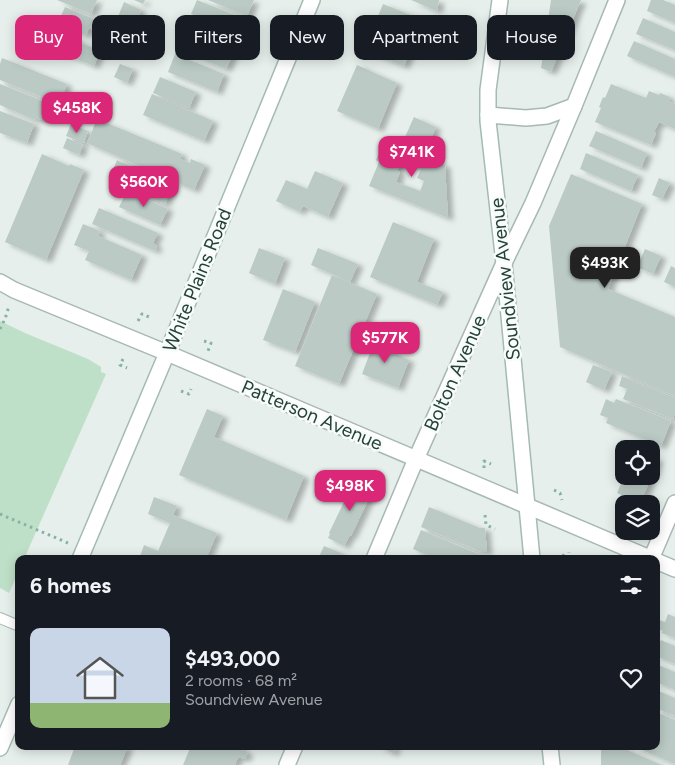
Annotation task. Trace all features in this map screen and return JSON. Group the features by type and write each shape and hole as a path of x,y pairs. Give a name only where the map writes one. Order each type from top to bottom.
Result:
{"street":[{"name":"White Plains Road","path":"82,555 167,354 312,0"},
{"name":"Soundview Avenue","path":"500,0 488,90 488,115 532,555"},
{"name":"Bolton Avenue","path":"376,555 416,459 533,203 617,0"},
{"path":"488,115 526,118 547,116 574,106"},
{"name":"Patterson Avenue","path":"0,282 14,290 643,555"},
{"path":"654,555 675,503"},
{"path":"660,562 675,568"},
{"path":"0,748 15,713"},
{"path":"287,765 293,750"},
{"path":"550,750 552,765"}],"lane":[{"path":"0,618 15,624"}],"path":[{"path":"138,321 142,314 149,317"},
{"path":"0,328 6,317"},
{"path":"204,341 211,343 207,351"},
{"path":"123,359 120,365 127,368"},
{"path":"182,391 189,394 191,389"},
{"path":"484,468 484,461 491,464"},
{"path":"554,490 560,493 562,500"},
{"path":"0,514 48,534"},
{"path":"486,515 486,525 495,529"}],"green space":[{"path":"0,321 88,359 101,367 101,372 106,374 26,555 15,555 15,580 9,593 0,588"}],"building":[{"path":"57,0 97,0 91,14"},
{"path":"134,0 145,0 143,4"},
{"path":"197,0 234,15 194,15 191,14"},
{"path":"208,0 254,0 247,15"},
{"path":"411,0 439,0 437,11"},
{"path":"551,0 581,0 575,15 549,15"},
{"path":"651,0 663,0 675,5 675,23 647,11"},
{"path":"124,2 141,10 139,15 119,15"},
{"path":"383,4 410,15 378,15"},
{"path":"65,7 92,18 92,30 89,28 86,35 82,33 82,15 62,15"},
{"path":"643,18 675,32 675,50 636,34"},
{"path":"634,41 675,59 675,77 627,56"},
{"path":"82,43 92,48 92,60 96,60 94,66 79,60 82,60"},
{"path":"175,54 175,60 190,60 224,74 217,92 168,72"},
{"path":"2,58 67,84 59,104 0,80"},
{"path":"205,60 230,60 226,69"},
{"path":"389,60 406,60 404,66"},
{"path":"542,60 556,60 551,72 541,68"},
{"path":"120,64 133,69 127,83 114,77"},
{"path":"357,65 397,83 378,129 337,111"},
{"path":"160,77 196,92 189,108 153,93"},
{"path":"0,84 43,101 41,104 47,106 41,120 36,118 35,120 0,105"},
{"path":"611,84 646,98 649,91 670,97 668,101 675,104 675,129 659,122 651,145 595,122 603,97 605,98"},
{"path":"152,94 213,121 204,141 143,115"},
{"path":"0,111 34,124 27,143 0,133"},
{"path":"414,117 436,127 427,147 405,137"},
{"path":"97,119 182,154 180,159 190,163 191,159 205,165 194,190 87,143"},
{"path":"71,124 88,131 84,143 66,136"},
{"path":"596,131 647,153 641,168 589,146"},
{"path":"67,138 83,145 79,155 63,148"},
{"path":"385,140 445,165 448,218 369,186 379,162 376,160","holes":["402,161 421,169 417,178 424,181 420,191 396,182 400,172 397,171"]},
{"path":"586,153 638,175 631,191 580,169"},
{"path":"42,154 69,166 70,164 84,170 46,260 5,242"},
{"path":"117,160 173,184 165,204 109,180"},
{"path":"315,171 343,183 328,217 303,206 300,212 276,201 286,180 307,189"},
{"path":"571,174 642,204 608,289 675,317 675,396 560,347 549,226"},
{"path":"659,178 670,183 662,199 652,195"},
{"path":"127,191 168,209 160,225 119,207"},
{"path":"99,208 158,233 153,243 157,246 155,251 92,224"},
{"path":"393,222 434,239 417,282 443,292 437,305 370,277"},
{"path":"83,224 100,231 98,236 142,255 131,280 85,260 89,251 74,245"},
{"path":"259,248 285,258 275,284 249,273"},
{"path":"318,248 358,264 350,282 311,265"},
{"path":"645,249 661,256 653,274 637,267"},
{"path":"671,266 675,268 675,287 664,282"},
{"path":"332,275 377,294 339,384 295,366"},
{"path":"283,289 315,302 295,352 263,340"},
{"path":"380,337 393,342 389,351 409,360 398,388 362,374 373,345 376,346"},
{"path":"593,365 612,372 604,390 586,382"},
{"path":"622,376 675,398 673,419 623,399 627,389 619,386"},
{"path":"606,399 614,403 616,399 671,421 661,446 660,440 647,440 606,423 608,418 600,415"},
{"path":"207,409 223,416 214,437 304,476 286,520 179,475"},
{"path":"356,477 372,484 367,495 370,496 351,536 344,546 328,538"},
{"path":"620,485 648,485 644,495 622,495 617,493"},
{"path":"154,497 177,506 173,515 217,533 208,555 140,555 144,545 158,551 170,523 148,514"},
{"path":"429,507 480,528 485,528 487,552 482,552 421,527"},
{"path":"421,530 478,555 427,555 413,549"},
{"path":"324,546 341,553 340,555 320,555"},
{"path":"668,614 675,617 675,638 662,633 660,620 665,622"},
{"path":"661,640 675,646 675,664 660,658"},
{"path":"660,666 675,672 675,690 660,684"},
{"path":"660,692 675,698 675,716 660,710"},
{"path":"660,714 675,720 675,764 642,750 660,750"},
{"path":"74,750 126,750 120,765 68,765"},
{"path":"189,750 241,750 248,752 245,759 238,757 235,765 183,765"},
{"path":"627,750 662,765 601,765 601,751"}]}
